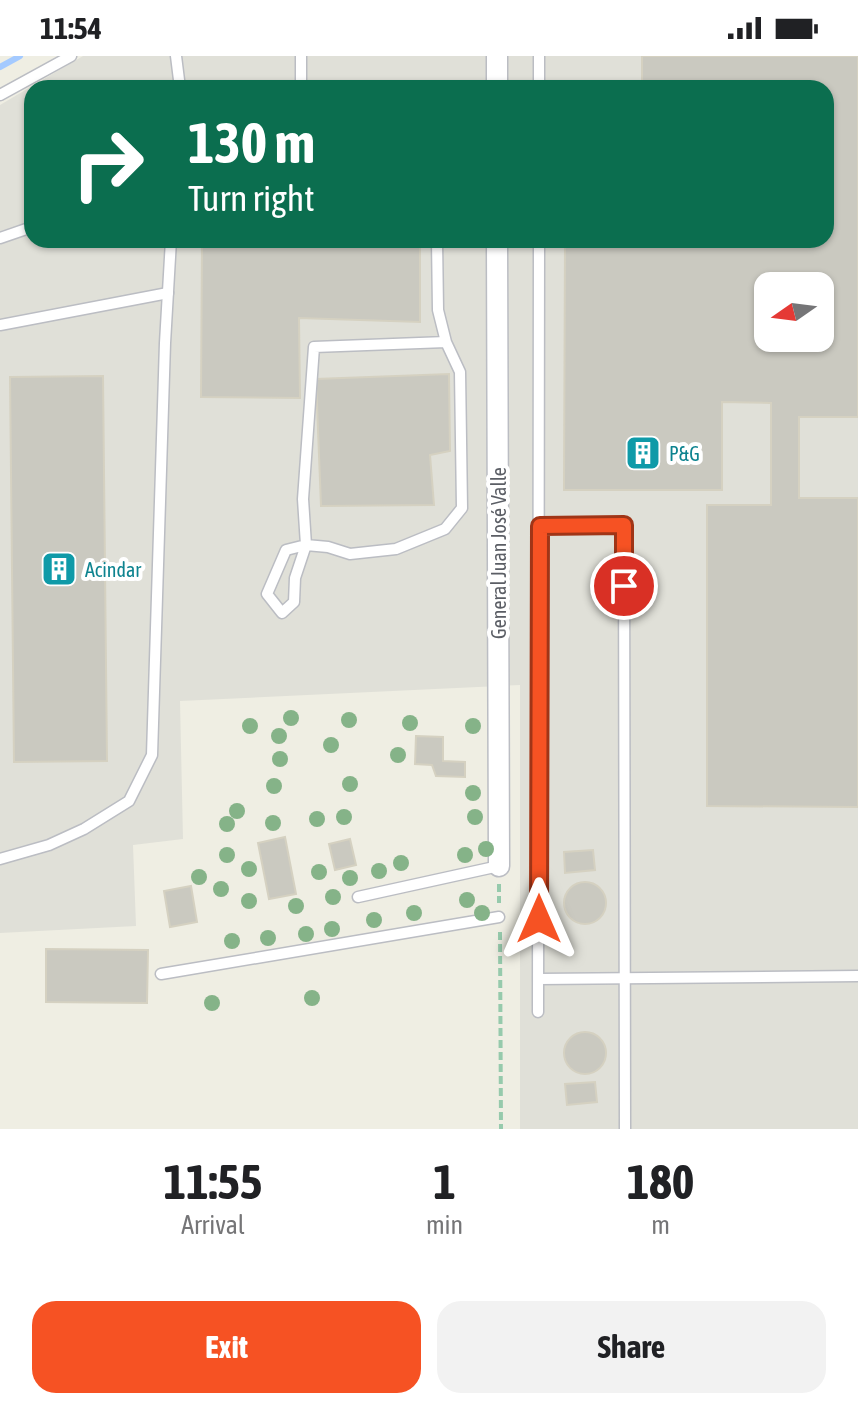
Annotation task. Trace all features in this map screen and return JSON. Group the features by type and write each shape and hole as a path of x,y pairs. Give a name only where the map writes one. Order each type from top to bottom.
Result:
{"street":[{"path":"497,56 497,80"},
{"name":"General Juan José Valle","path":"497,248 499,866"}],"lane":[{"path":"27,80 71,56"},
{"path":"176,56 179,80"},
{"path":"301,56 301,80"},
{"path":"539,56 539,80"},
{"path":"0,95 24,82"},
{"path":"0,238 24,230"},
{"path":"0,859 49,845 84,829 129,801 152,755 171,248"},
{"path":"437,248 438,310 446,342 460,372 462,508 445,529 396,549 350,554 328,547 306,545 286,550 267,594 282,613 294,602 295,578 306,545 303,499 314,347 446,342"},
{"path":"538,1012 539,248"},
{"path":"0,325 168,293"},
{"path":"540,526 624,525 625,1129"},
{"path":"358,897 499,866"},
{"path":"161,974 499,917"},
{"path":"539,979 858,976"}],"path":[{"path":"499,866 501,1129"}],"shaded area":[{"path":"83,56 858,56 858,1129 520,1129 520,685 180,701 183,839 133,845 136,926 0,933 0,105 24,91 24,248 834,248 834,80 42,80"}],"building":[{"name":"P&G","path":"642,56 858,56 858,417 799,417 799,498 858,498 858,807 707,806 707,505 771,505 771,403 722,402 722,490 564,490 565,248 834,248 834,80 642,80"},
{"path":"202,248 420,248 420,322 299,318 300,398 201,397"},
{"path":"449,374 450,451 430,455 434,505 321,506 316,379"},
{"name":"Acindar","path":"103,376 107,761 14,762 10,377"},
{"path":"416,736 443,737 443,761 465,762 465,777 436,776 432,765 415,764"},
{"path":"285,837 296,894 269,899 258,843"},
{"path":"350,839 356,865 335,870 329,844"},
{"path":"593,850 595,870 565,873 564,852"},
{"path":"585,882 600,888 606,903 600,918 585,924 570,918 564,903 570,888"},
{"path":"191,886 197,922 170,927 164,891"},
{"path":"46,949 148,950 147,1003 46,1002"},
{"path":"585,1032 600,1038 606,1053 600,1068 585,1074 570,1068 564,1053 570,1038"},
{"path":"595,1082 597,1102 567,1105 565,1084"}],"waterway":[{"path":"0,67 20,56"}],"place":[{"name":"P&G","path":"643,453"},
{"name":"Acindar","path":"59,569"}],"route":[{"path":"539,919 540,526 624,525 624,586"}]}
